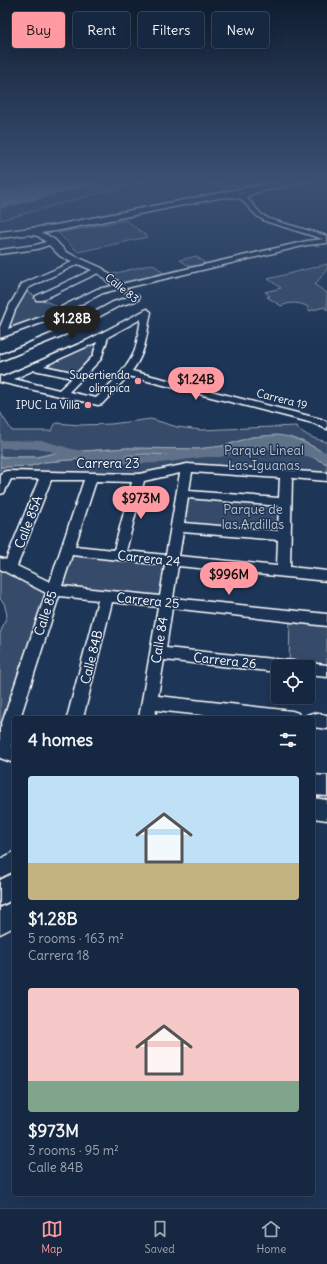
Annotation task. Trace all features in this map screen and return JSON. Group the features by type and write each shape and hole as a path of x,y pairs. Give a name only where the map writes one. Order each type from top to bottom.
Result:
{"main road":[{"path":"315,785 327,786"},
{"path":"315,808 327,810"},
{"path":"0,894 12,886"},
{"path":"0,922 12,914"}],"street":[{"name":"Calle 83","path":"44,236 49,239 65,254 108,275 117,286 135,298 147,312 139,351 126,372 98,402 62,393"},
{"path":"0,252 37,247 49,239"},
{"path":"1,334 44,319 62,308 100,291 117,286 327,239"},
{"path":"311,242 320,248 327,248"},
{"path":"62,308 31,294 25,286 79,261"},
{"path":"1,334 11,310 31,294 96,269"},
{"path":"0,358 66,331 116,304 135,298"},
{"path":"2,380 104,334 147,312"},
{"path":"2,380 62,393 98,357 104,334"},
{"path":"32,367 79,376"},
{"name":"Carrera 19","path":"126,372 317,421 327,426"},
{"name":"Carrera 23","path":"0,490 7,475 139,478 187,468 327,477"},
{"name":"Calle 84","path":"147,716 187,468"},
{"path":"283,572 286,474"},
{"name":"Calle 85A","path":"5,565 46,477"},
{"name":"Calle 85","path":"17,716 53,590 91,477"},
{"path":"119,555 139,478"},
{"path":"182,494 286,503"},
{"path":"177,527 284,536"},
{"name":"Carrera 24","path":"67,550 327,576"},
{"name":"Carrera 25","path":"5,565 53,590 327,620"},
{"name":"Calle 84B","path":"76,716 106,596"},
{"name":"Carrera 26","path":"157,653 271,665"},
{"path":"315,670 327,671"},
{"path":"150,702 274,716"},
{"path":"315,720 327,722"},
{"name":"Calle 85","path":"7,753 12,735"},
{"path":"0,870 12,862"}],"shaded area":[{"path":"0,236 16,236 17,250 0,252"},
{"path":"276,435 296,439 327,454 327,464 297,450 265,443 243,445 206,456 145,454 44,462 31,466 0,467 0,457 37,457 55,453 128,448 197,449 223,446 252,437"}],"green space":[{"path":"62,236 148,237 78,252"},
{"path":"196,256 209,266 194,269 180,260"},
{"path":"153,264 167,276 117,286 108,275"},
{"path":"327,264 327,269 315,285 327,293 327,310 324,307 309,311 308,307 298,303 291,303 281,306 267,297 270,296 265,292 281,288 268,279"},
{"path":"23,290 62,309 2,333"},
{"path":"104,334 101,346 79,376 32,367"},
{"path":"0,412 12,431 51,431 56,423 80,425 111,424 151,419 177,427 201,430 296,426 310,437 327,442 327,454 302,441 266,436 252,437 223,446 197,449 128,448 55,453 37,457 0,457"},
{"name":"Parque Lineal Las Iguanas","path":"265,443 297,450 327,464 327,477 187,468 139,478 7,475 0,490 0,467 31,466 44,462 145,454 206,456 243,445"},
{"name":"Parque de las Ardillas","path":"182,494 286,503 284,536 177,527"},
{"path":"67,550 172,561 165,602 53,590"},
{"path":"0,563 53,590 0,751 0,634 7,615 4,603 0,599"},
{"path":"290,616 327,620 327,671 315,668 315,660 289,660"}],"waterway":[{"path":"0,444 44,445 70,453 99,459 110,457 130,460 161,459 205,453 220,453 230,449 253,444 280,446 296,451 315,453 327,457"}],"place":[{"name":"Supertienda olimpica","path":"138,381"},
{"name":"IPUC La Villa","path":"88,405"}]}
